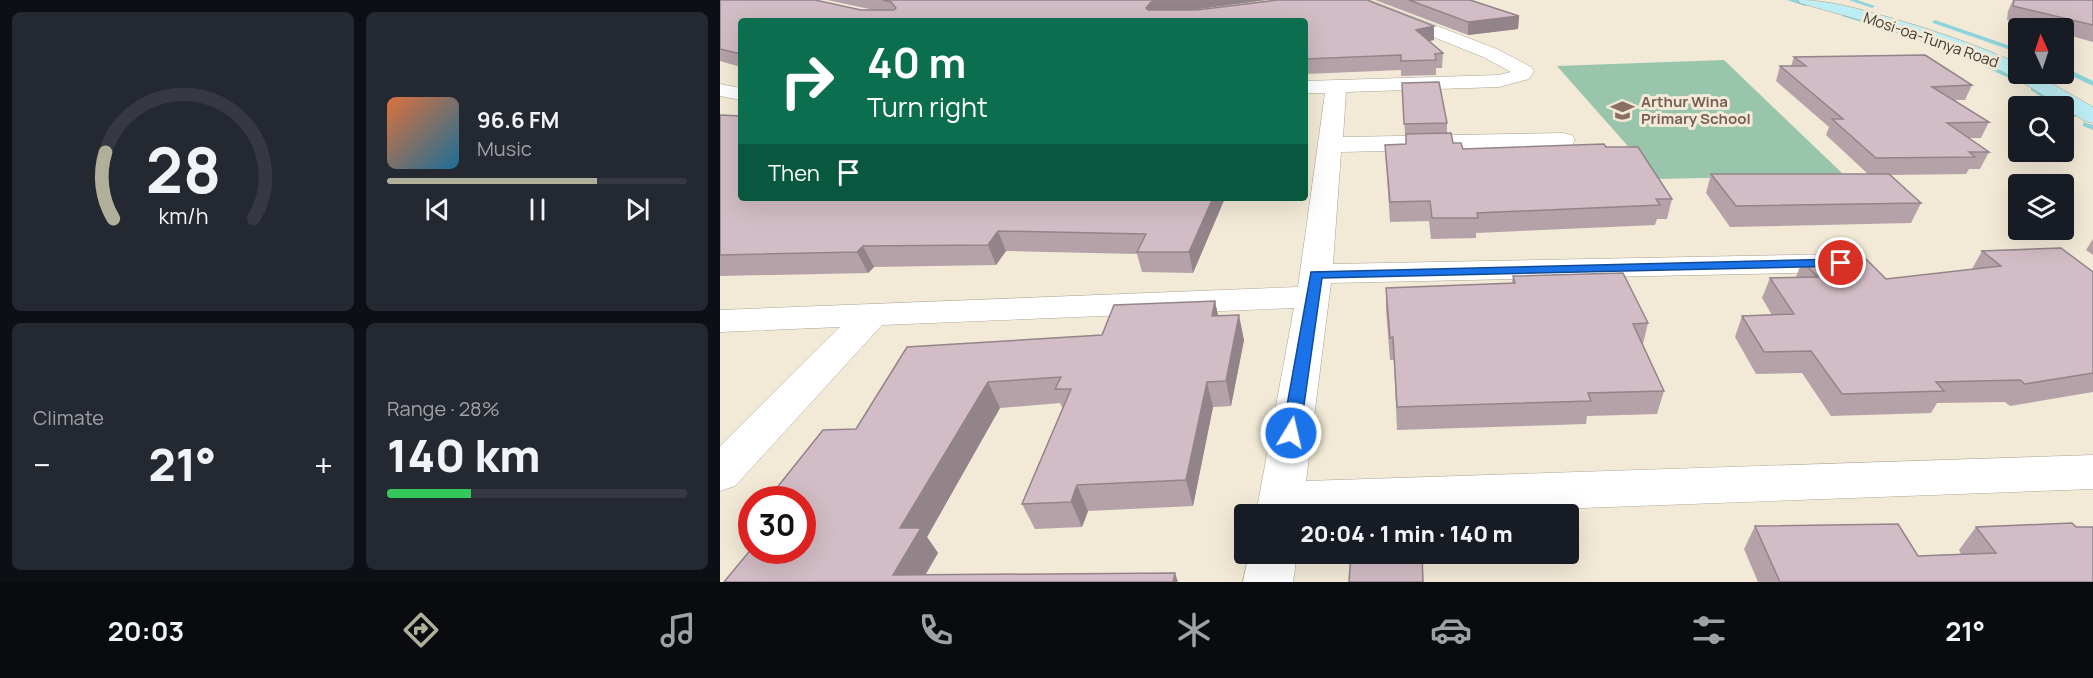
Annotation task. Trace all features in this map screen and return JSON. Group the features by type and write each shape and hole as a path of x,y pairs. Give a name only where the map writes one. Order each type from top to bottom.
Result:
{"main road":[{"name":"Mosi-oa-Tunya Road","path":"1806,0 1952,43 1990,57 2008,67"},
{"name":"Mosi-oa-Tunya Road","path":"1836,0 1940,29 2008,54"},
{"name":"Mosi-oa-Tunya Road","path":"2039,84 2093,116"},
{"path":"2071,84 2093,96"}],"street":[{"path":"1281,504 1314,286 1330,145 1320,87 1499,81 1522,75 1523,68 1490,52 1355,0"},
{"path":"720,90 738,93"},
{"path":"720,108 738,108"},
{"path":"1330,145 1563,140"},
{"path":"720,321 871,316 1314,286 1841,263"},
{"path":"720,474 871,316"},
{"path":"1370,504 2093,472"},
{"path":"1268,582 1271,564"}],"green space":[{"path":"1724,60 1844,175 1657,179 1557,66"}],"building":[{"path":"720,0 815,0 861,10 894,10 896,8 891,2 882,0 1166,0 1151,2 1146,8 1148,10 1197,10 1277,0 1367,0 1434,26 1416,30 1443,53 1435,54 1436,60 1401,61 1401,55 1308,59 1308,18 738,18 738,53 720,49"},
{"path":"1409,0 1470,0 1519,16 1468,22"},
{"path":"2014,0 2093,0 2093,25 2074,20 2074,18 2064,18 2013,6"},
{"path":"1925,55 1972,85 1932,87 1989,122 1947,123 1989,152 1969,152 1975,157 1876,158 1832,119 1843,119 1780,66 1806,66 1794,57"},
{"path":"1439,82 1447,123 1404,124 1402,83"},
{"path":"720,115 738,116 738,201 1212,201 1189,252 1137,252 1146,234 998,231 988,245 863,246 857,252 720,255"},
{"path":"1451,133 1453,143 1461,143 1463,149 1604,144 1606,147 1638,147 1672,199 1656,199 1660,205 1477,213 1478,218 1432,218 1430,201 1390,202 1385,145 1406,144 1406,134"},
{"path":"1711,174 1889,174 1921,203 1736,206"},
{"path":"2061,248 2093,272 2093,373 2025,384 2020,380 1936,382 1944,391 1842,394 1811,351 1764,352 1742,316 1794,314 1770,278 1818,277 1802,261 1864,257 1886,279 2001,266 1982,251"},
{"path":"1623,273 1648,323 1633,324 1664,391 1588,393 1591,401 1397,407 1393,337 1390,338 1386,288 1515,283 1513,276"},
{"path":"1215,301 1212,316 1239,315 1226,381 1207,382 1186,480 1077,485 1071,502 1022,504 1071,389 1055,389 1061,377 988,382 900,528 921,528 893,575 1175,573 1173,582 724,582 739,564 816,564 816,486 778,486 823,430 856,429 907,347 1102,335 1114,305"},
{"path":"2072,523 2076,527 2093,527 2093,582 1780,582 1755,526 1898,524 1918,556 1996,553 1976,527"},
{"path":"1350,564 1422,564 1423,582 1349,582"}],"waterway":[{"path":"1790,0 1805,4"},
{"path":"1852,0 1872,6"},
{"path":"1844,15 1944,46 2008,76"},
{"path":"1935,22 2008,47"},
{"path":"2074,74 2093,84"},
{"path":"2033,89 2044,96"},
{"path":"2086,124 2093,128"}],"place":[{"name":"Arthur Wina Primary School","path":"1623,111"}],"route":[{"path":"1291,433 1316,274 1841,263"}]}
